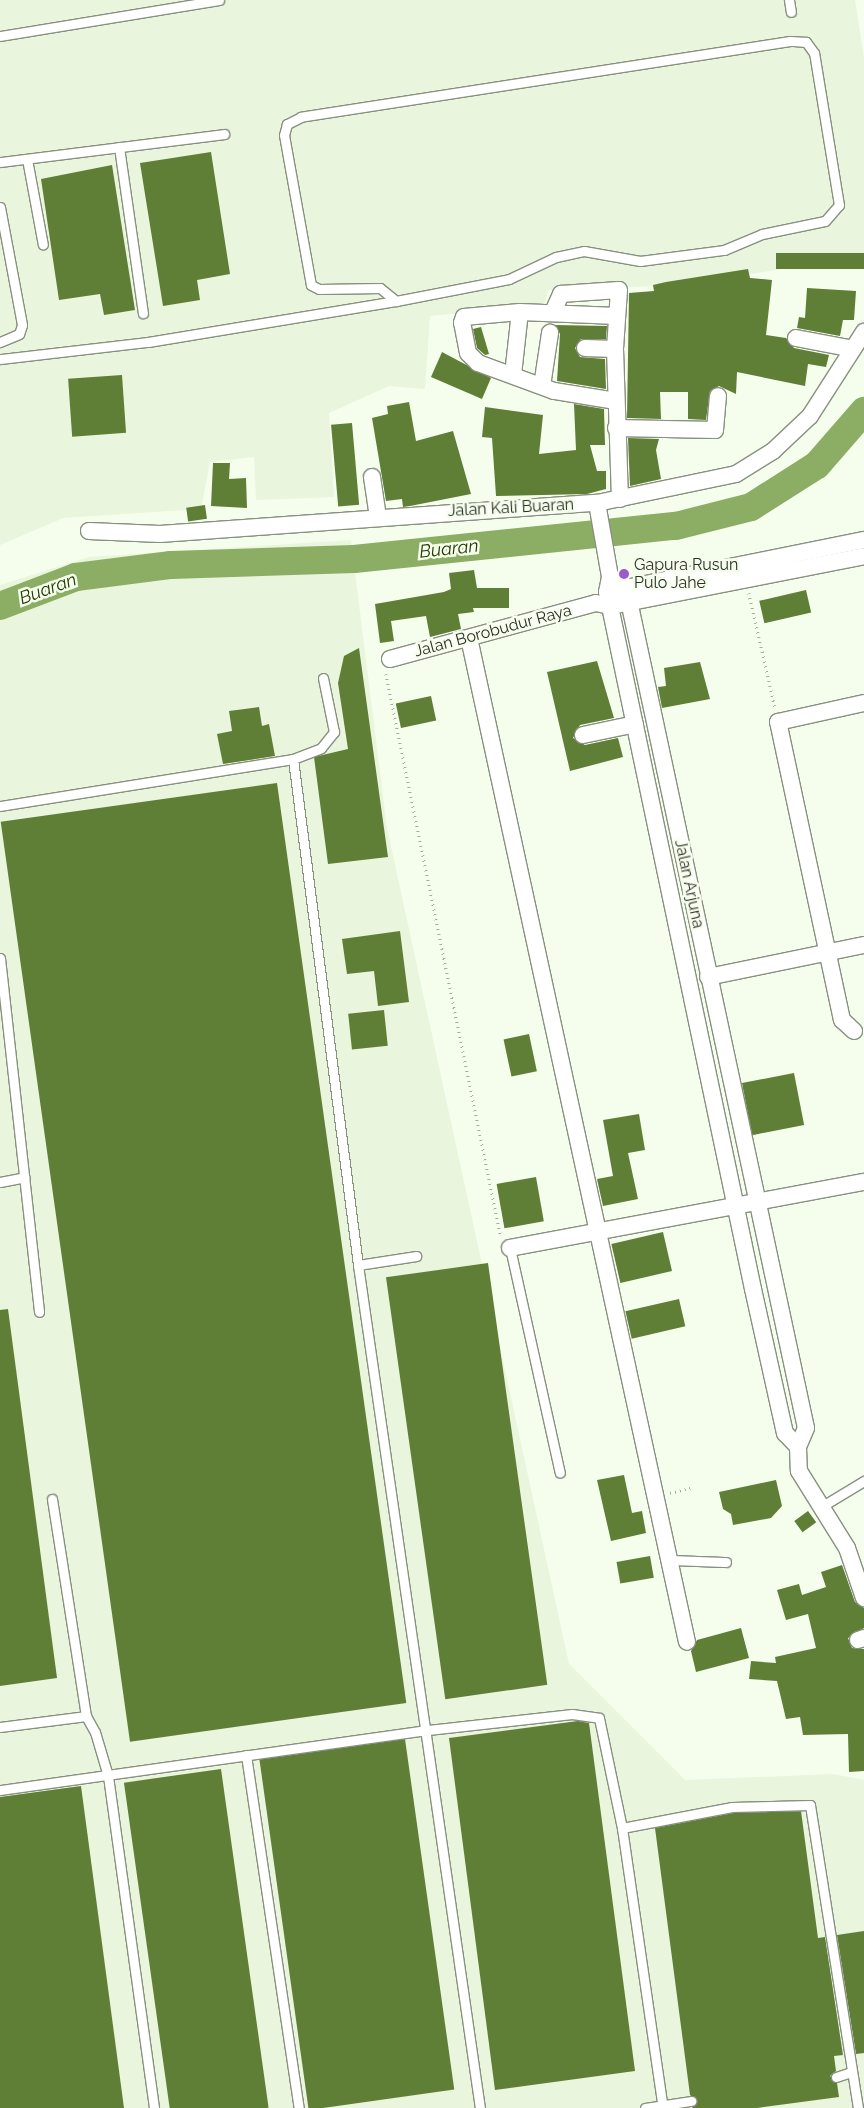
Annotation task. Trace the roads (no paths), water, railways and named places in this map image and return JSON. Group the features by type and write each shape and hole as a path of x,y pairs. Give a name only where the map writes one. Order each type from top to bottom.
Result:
{"street":[{"path":"553,312 561,294 616,290 616,428 620,499"},
{"path":"513,375 520,312"},
{"path":"616,400 589,399 542,386 471,359 462,320 520,312 617,316"},
{"name":"Jalan Kali Buaran","path":"89,532 160,534 378,517 598,507 620,499 736,474 773,451 810,416 864,332"},
{"path":"542,386 550,333"},
{"path":"796,338 853,349"},
{"path":"585,348 615,349"},
{"path":"616,428 714,430 718,396"},
{"path":"372,477 378,517"},
{"name":"Jalan Arjuna","path":"598,507 606,589 737,1205 753,1289 785,1433 798,1447 806,1428 755,1201 628,595"},
{"name":"Jalan Borobudur Raya","path":"390,660 470,638 606,589 628,595 746,579 864,540"},
{"name":"Jalan Borobudur Raya","path":"628,595 800,561 864,556"},
{"path":"606,589 628,595"},
{"path":"470,638 687,1642"},
{"path":"854,1031 842,1020 778,722 864,703"},
{"path":"583,736 635,724"},
{"path":"650,797 670,793"},
{"path":"665,865 684,860"},
{"path":"708,977 864,945"},
{"path":"684,954 702,950"},
{"path":"708,1071 727,1068"},
{"path":"510,1248 864,1182"},
{"path":"753,1289 774,1284"},
{"path":"798,1447 802,1482 824,1505 847,1548 864,1598"}],"lane":[{"path":"0,36 220,0"},
{"path":"789,0 791,12"},
{"path":"0,359 129,345 396,301 509,279 556,257 584,251 640,261 724,250 762,234 825,221 839,205 814,53 806,42 790,41 301,117 288,124 284,135 311,285 319,289 380,288 396,301"},
{"path":"0,162 224,134"},
{"path":"119,147 143,313"},
{"path":"27,159 42,245"},
{"path":"0,208 22,325 19,334 0,342"},
{"path":"0,806 293,759 321,748 334,732 324,678"},
{"path":"293,759 358,1265 428,1730 480,2108"},
{"path":"0,958 26,1178 39,1312"},
{"path":"0,1182 26,1178"},
{"path":"510,1248 560,1472"},
{"path":"358,1265 416,1256"},
{"path":"824,1505 864,1481"},
{"path":"52,1499 86,1716 96,1732 108,1776 154,2108"},
{"path":"670,1560 726,1562"},
{"path":"0,1790 428,1730 572,1714 599,1718 622,1828 663,2107"},
{"path":"0,1727 86,1716"},
{"path":"246,1755 299,2108"},
{"path":"622,1828 732,1807 810,1805 851,2072 860,2106"},
{"path":"836,2077 851,2072"},
{"path":"854,2088 864,2085"},
{"path":"645,2108 663,2107 691,2100"}],"waterway":[{"name":"Buaran","path":"0,606 76,577 171,565 354,559 676,526 751,507 817,465 864,411"}],"place":[{"name":"Gapura Rusun Pulo Jahe","path":"624,574"}]}
